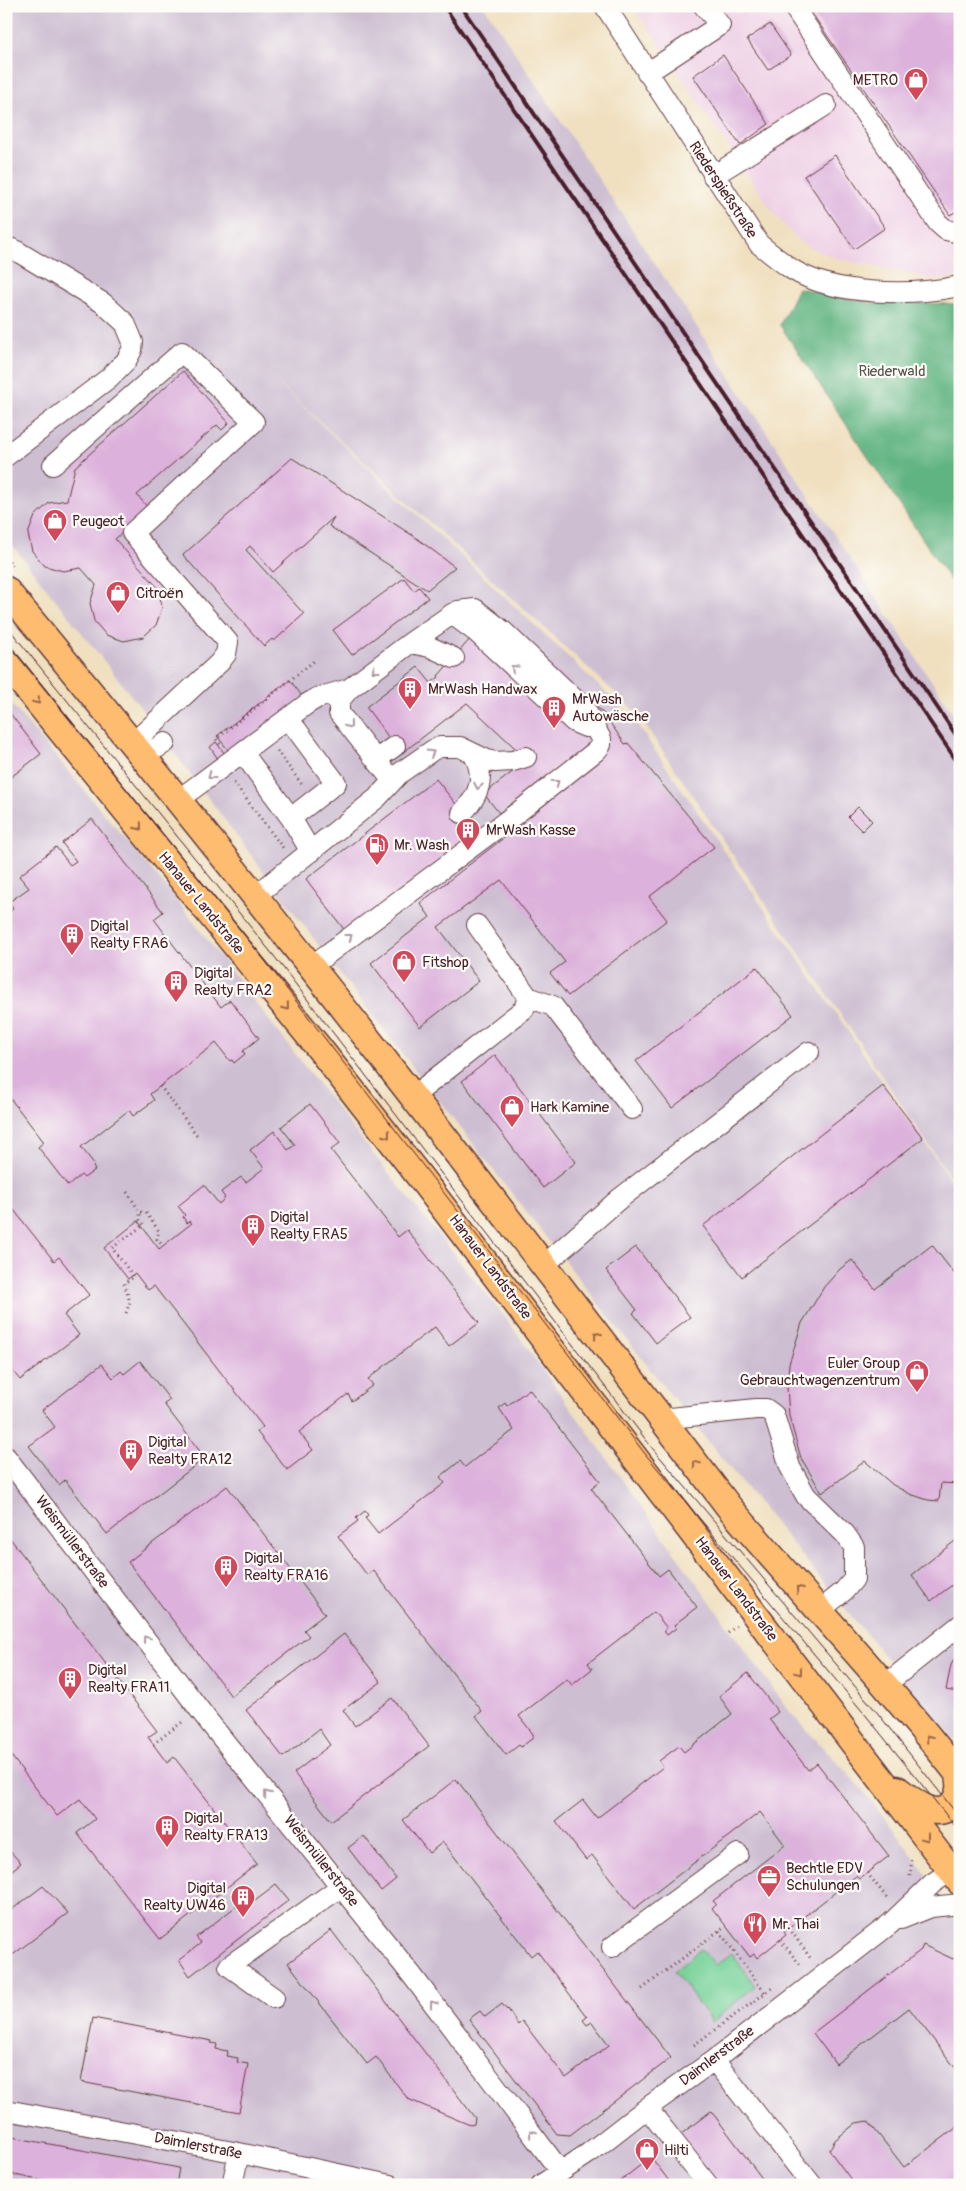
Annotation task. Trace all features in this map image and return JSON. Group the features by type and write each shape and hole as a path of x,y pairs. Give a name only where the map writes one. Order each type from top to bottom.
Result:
{"main road":[{"path":"6,590 147,747 178,800 412,1097 729,1508 885,1685 958,1774 960,1782 958,1797 951,1806 943,1811 923,1808 875,1771"},
{"name":"Hanauer Landstraße","path":"6,663 313,1040 408,1161 875,1771 957,1874"}],"street":[{"name":"Riederspießstraße","path":"605,6 713,176 759,244 794,270 820,282 866,290 904,293 960,286"},
{"path":"647,72 720,26 704,6"},
{"path":"793,6 938,223 946,230 960,233"},
{"path":"713,176 826,105"},
{"path":"6,246 103,304 125,323 133,342 132,350 126,361 109,378 6,456"},
{"path":"53,465 182,352 254,422 132,533 228,642 226,654 147,747"},
{"path":"310,967 596,751 601,738 585,709 486,617 475,609 458,611 410,643 349,689 339,701 339,713 392,780"},
{"path":"410,643 438,650 454,658"},
{"path":"178,800 317,698 349,689"},
{"path":"288,718 336,783 291,818"},
{"path":"376,759 395,746"},
{"path":"254,896 377,798 392,780 408,767 440,747 460,747 474,755 495,762 513,761 526,757"},
{"path":"243,753 291,818 311,852"},
{"path":"462,813 472,803 478,788 480,771 474,755"},
{"path":"477,925 528,997 553,1006 632,1109"},
{"path":"412,1097 524,1009 528,997"},
{"path":"543,1266 618,1200 809,1052"},
{"path":"661,1419 756,1408 766,1409 774,1415 790,1467 806,1496 845,1534 854,1547 854,1578 844,1591 819,1611"},
{"name":"Weismüllerstraße","path":"6,1457 200,1710 342,1886 561,2172"},
{"path":"885,1685 960,1625"},
{"path":"612,1948 738,1854"},
{"name":"Daimlerstraße","path":"542,2185 714,2060 890,1924 921,1893 957,1874"},
{"path":"274,1998 229,1966 342,1886"},
{"name":"Daimlerstraße","path":"890,1924 930,1907 960,1904"},
{"path":"714,2060 812,2185"},
{"path":"647,2108 708,2185"},
{"name":"Daimlerstraße","path":"6,2110 239,2153 331,2179 390,2185"},
{"path":"232,2185 239,2153"}],"path":[{"path":"221,746 216,738 314,661"},
{"path":"272,744 308,792"},
{"path":"234,782 285,852 292,846"},
{"path":"160,1086 199,1138"},
{"path":"126,1313 130,1302 124,1283 134,1277 112,1248 144,1225 140,1220 140,1212 127,1192"},
{"path":"140,1212 146,1213 159,1231 157,1239 163,1246"},
{"path":"728,1633 738,1624"},
{"path":"153,1744 200,1710"},
{"path":"905,1882 910,1876 913,1850"},
{"path":"867,1873 890,1902 895,1895"},
{"path":"642,1989 726,1926"},
{"path":"789,1928 812,1960"},
{"path":"719,1931 764,1993"},
{"path":"780,1940 802,1967"},
{"path":"794,1972 820,1954"},
{"path":"694,2045 779,1982"}],"shaded area":[{"path":"6,6 484,6 960,724 960,1191 637,713 254,361 632,717 960,1194 960,1748 697,1428 549,1241 338,971 138,704 6,537"},
{"path":"633,6 960,6 960,274 955,277 939,280 839,259 815,250 799,241 775,215"},
{"path":"6,698 172,894 353,1129 507,1320 789,1711 863,1790 903,1842 960,1923 960,2185 6,2185"}],"green space":[{"name":"Riederwald","path":"798,288 869,303 960,304 960,595 780,325"},
{"path":"701,1949 716,1965 732,1953 755,1986 712,2022 674,1971"}],"building":[{"name":"METRO","path":"807,6 960,6 960,209 950,215"},
{"path":"770,24 791,55 768,70 747,39"},
{"path":"723,55 769,124 740,145 693,76"},
{"path":"835,155 885,228 854,249 804,176"},
{"path":"183,371 229,423 222,430 217,425 137,495 149,509 115,539 159,589 162,608 156,625 143,637 124,641 106,635 94,621 90,603 96,585 81,568 63,571 45,566 32,551 28,534 35,516 49,503 67,500 75,467"},
{"path":"292,458 415,537 455,567 427,590 329,526 334,517 273,572 250,546 246,550 304,614 274,641 272,639 264,646 183,555"},
{"path":"404,578 414,591 419,587 428,598 352,655 333,630"},
{"path":"509,626 603,713 625,744 628,743 714,847 649,897 667,920 568,996 550,973 565,962 501,880 438,927 479,981 420,1027 371,963 430,917 420,903 524,822 511,804 499,813 484,794 528,760 467,703 401,754 366,707 418,667 431,683 439,677 470,639"},
{"path":"290,680 302,696 229,751 217,736"},
{"path":"6,708 41,754 11,777 6,771"},
{"path":"216,742 225,754 218,759 210,747"},
{"name":"Mr. Wash","path":"436,779 489,846 458,870 446,855 346,932 306,879"},
{"path":"858,807 872,821 862,831 848,817"},
{"path":"92,819 163,912 154,919 166,935 221,1007 230,1000 259,1038 243,1051 245,1054 234,1063 232,1060 230,1061 216,1043 150,1094 154,1100 148,1105 133,1116 129,1110 81,1147 95,1165 93,1167 95,1170 84,1178 81,1175 68,1186 38,1147 44,1142 6,1093 6,914 13,909 9,902 29,888 19,876 56,847 70,865 76,861 62,843"},
{"path":"757,967 793,1015 672,1108 636,1061"},
{"path":"495,1055 576,1162 543,1188 462,1081"},
{"path":"883,1086 923,1138 742,1277 703,1226"},
{"path":"310,1104 340,1143 331,1150 398,1237 407,1230 479,1323 449,1346 435,1327 419,1339 368,1379 373,1385 352,1401 348,1394 299,1432 313,1450 287,1470 257,1432 263,1427 154,1286 148,1290 135,1273 128,1279 104,1248 138,1221 159,1249 192,1223 190,1221 187,1223 183,1217 185,1215 178,1206 204,1185 219,1204 225,1198 221,1192 241,1177 246,1182 264,1168 250,1150 274,1131 288,1150 295,1145 281,1127"},
{"path":"6,1200 54,1261 59,1257 89,1295 64,1315 79,1335 20,1380 6,1362"},
{"path":"932,1245 960,1281 960,1484 941,1483 939,1501 928,1500 910,1494 893,1485 865,1461 822,1493 801,1458 789,1416 787,1386 789,1364 802,1323 824,1287 840,1269 852,1260 875,1289"},
{"path":"636,1247 690,1317 656,1343 633,1313 637,1310 606,1270"},
{"name":"Digital Realty FRA12","path":"140,1361 170,1400 164,1404 205,1458 107,1534 65,1480 59,1485 29,1446 55,1427 42,1410 102,1364 113,1378 121,1371 124,1374"},
{"path":"529,1389 600,1481 591,1488 659,1576 668,1569 697,1607 674,1625 676,1628 667,1635 664,1631 667,1628 654,1612 588,1663 592,1669 572,1685 567,1679 519,1716 533,1734 533,1738 521,1747 519,1745 506,1755 476,1716 482,1711 373,1570 367,1575 338,1536 358,1521 356,1518 365,1511 368,1515 365,1518 378,1534 445,1483 440,1477 460,1461 465,1467 514,1430 499,1408 505,1403 507,1406"},
{"name":"Digital Realty FRA16","path":"227,1486 325,1614 304,1630 309,1636 231,1696 128,1562"},
{"path":"6,1533 157,1731 148,1737 167,1763 174,1757 257,1864 160,1939 77,1833 95,1819 80,1799 57,1816 6,1749"},
{"path":"960,1537 960,1579 931,1601 912,1575"},
{"path":"344,1634 381,1682 343,1710 355,1726 392,1698 429,1746 331,1821 294,1773 330,1745 319,1729 283,1757 246,1710"},
{"path":"960,1650 960,1702 957,1702 958,1692 946,1690 951,1665"},
{"path":"748,1673 778,1712 769,1719 808,1770 817,1763 889,1856 859,1879 856,1876 784,1932 786,1935 757,1958 754,1954 750,1957 712,1908 716,1904 713,1901 785,1845 760,1812 634,1909 592,1855 586,1860 556,1821 583,1800 597,1818 663,1767 659,1761 679,1746 684,1752 732,1714 719,1696"},
{"path":"456,1779 671,2058 570,2135 557,2134 469,2019 480,2011 485,2017 502,2004 508,2009 518,2025 522,2021 566,2078 609,2045 592,2022 587,2025 583,2020 587,2017 537,1951 531,1956 443,1842 429,1853 403,1820"},
{"path":"364,1836 396,1879 381,1891 348,1848"},
{"path":"6,1847 21,1863 6,1875"},
{"name":"Digital Realty UW46","path":"276,1884 289,1900 190,1976 179,1960 201,1943 196,1937 251,1895 255,1900"},
{"path":"43,1886 68,1913 6,1960 6,1914"},
{"path":"331,1930 475,2118 474,2124 470,2125 408,2099 376,2057 367,2064 288,1963"},
{"path":"923,1945 953,1959 957,1956 960,1960 960,2074 909,2008 836,2064 813,2033 921,1950"},
{"path":"93,2018 212,2041 211,2043 217,2044 216,2049 228,2051 226,2056 238,2058 237,2062 248,2064 239,2112 81,2082"},
{"path":"711,2111 764,2181 759,2185 718,2185 680,2135"},
{"path":"868,2121 904,2167 960,2125 960,2185 855,2185 829,2150 835,2140 856,2123"},
{"path":"6,2136 179,2168 176,2185 61,2185 6,2173"},
{"name":"Hilti","path":"651,2157 672,2185 615,2185"}],"tram line":[{"path":"6,625 274,956 653,1449 876,1711 960,1818"},
{"path":"6,640 266,962 646,1455 868,1718 960,1832"}],"railway":[{"path":"444,6 960,766"},
{"path":"461,6 960,741"}],"place":[{"name":"METRO","path":"916,101"},
{"name":"Peugeot","path":"55,542"},
{"name":"Citroën","path":"118,614"},
{"name":"MrWash Handwax","path":"410,710"},
{"name":"MrWash Autowäsche","path":"554,729"},
{"name":"MrWash Kasse","path":"468,851"},
{"name":"Mr. Wash","path":"377,866"},
{"name":"Digital Realty FRA6","path":"72,956"},
{"name":"Fitshop","path":"404,983"},
{"name":"Digital Realty FRA2","path":"176,1003"},
{"name":"Hark Kamine","path":"512,1128"},
{"name":"Digital Realty FRA5","path":"253,1247"},
{"name":"Euler Group Gebrauchtwagenzentrum","path":"917,1393"},
{"name":"Digital Realty FRA12","path":"131,1472"},
{"name":"Digital Realty FRA16","path":"226,1588"},
{"name":"Digital Realty FRA11","path":"70,1700"},
{"name":"Digital Realty FRA13","path":"167,1848"},
{"name":"Bechtle EDV Schulungen","path":"769,1898"},
{"name":"Digital Realty UW46","path":"243,1918"},
{"name":"Mr. Thai","path":"755,1945"},
{"name":"Hilti","path":"647,2171"}]}
